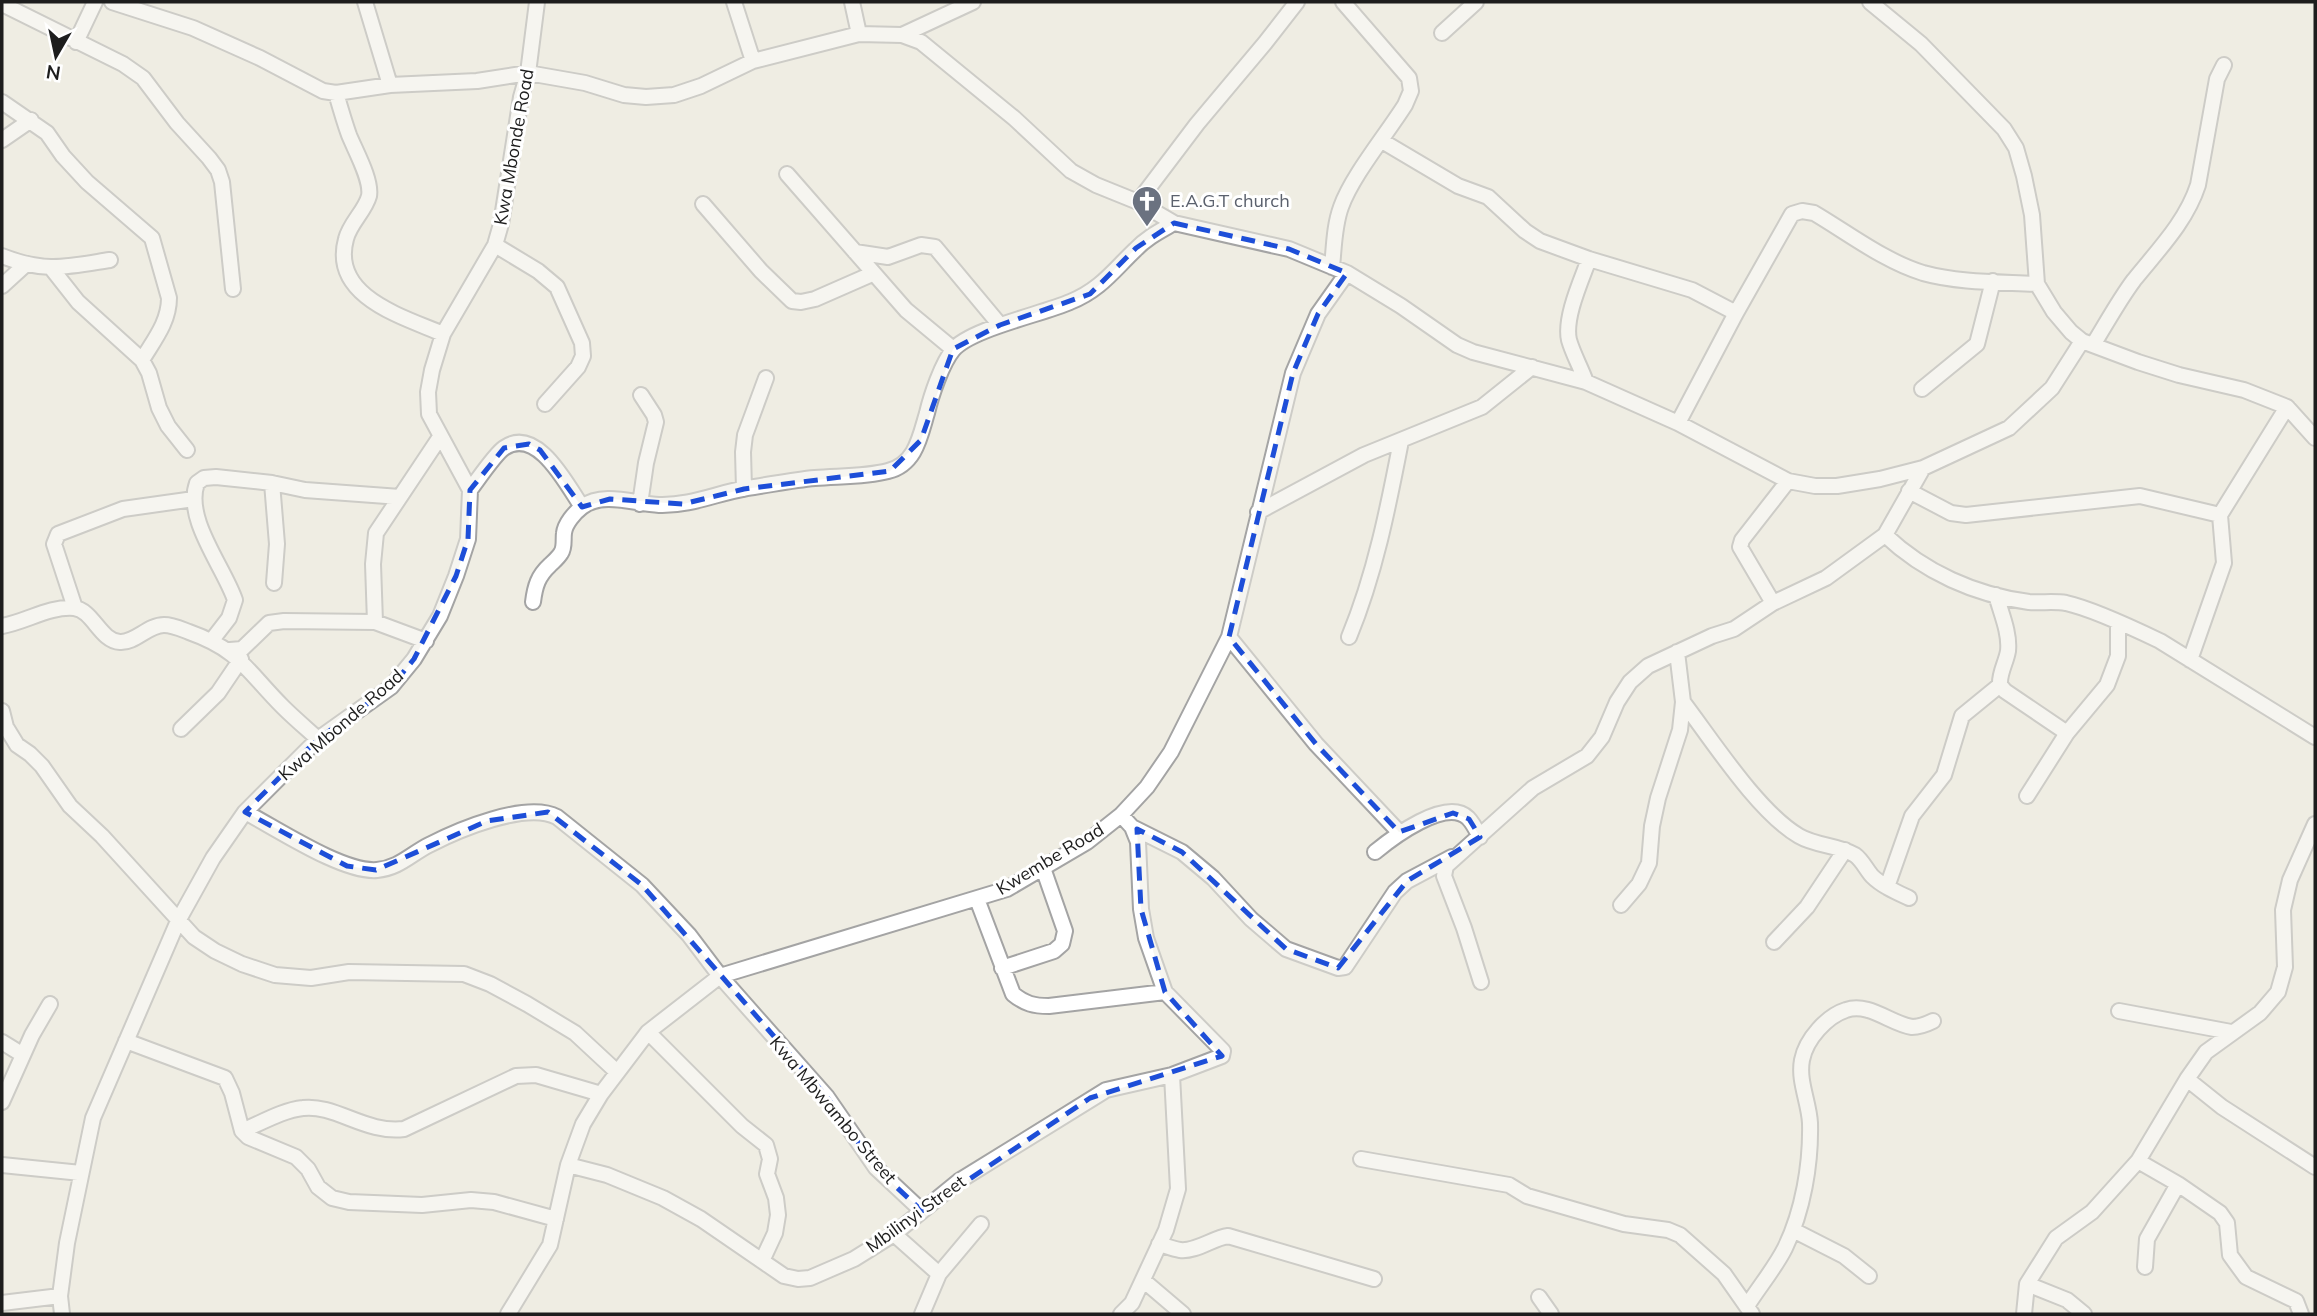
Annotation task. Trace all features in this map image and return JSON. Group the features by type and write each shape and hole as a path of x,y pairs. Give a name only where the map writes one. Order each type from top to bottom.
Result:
{"street":[{"path":"76,43 95,2"},
{"path":"112,2 193,28 260,58 323,91 336,93 390,85 477,80 528,73 585,83 624,95 674,95 701,86 753,61 859,34 902,35 921,42 1014,118 1071,171 1096,186 1138,202 1174,223 1289,249 1347,273 1457,345 1491,358 1586,382 1678,423 1788,481 1815,486 1837,486 1880,479 1923,468 2010,428 2052,388 2177,227 2193,200 2217,79 2224,65"},
{"path":"365,2 390,85"},
{"name":"Kwa Mbonde Road","path":"62,1314 60,1296 67,1243 93,1118 178,921 213,858 245,812 318,739 391,687 426,641 452,586 468,539 470,490 429,414 428,392 443,334 495,245 501,224 521,97 528,73 537,2"},
{"path":"734,2 753,61"},
{"path":"852,2 859,34"},
{"path":"902,35 974,2"},
{"path":"1138,202 1197,124 1297,2"},
{"path":"1332,267 1335,229 1341,207 1352,184 1382,141 1411,91 1409,78 1343,2"},
{"path":"1441,33 1476,2"},
{"path":"1870,2 1921,44 1976,98 2004,129 2016,148 2032,215 2037,284 2054,312 2087,343 2179,375 2244,390 2287,407 2315,438"},
{"path":"2,4 123,64 143,78 218,170 222,182 233,289"},
{"path":"336,93 348,132 369,183 369,196 346,238 348,276 362,294 383,308 443,334"},
{"path":"2,102 47,133 63,156 87,182 152,238 169,298 169,308 167,319 142,360"},
{"path":"2,140 31,120"},
{"path":"1382,141 1458,186 1488,197 1540,241 1692,290 1736,313"},
{"path":"787,174 906,310 953,349"},
{"path":"703,204 761,271 792,301 815,299 872,274"},
{"path":"1678,423 1792,214 1802,211 1814,213 1894,261 1924,273 2037,284"},
{"path":"533,602 537,581 563,551 567,524 582,507 594,501 610,499 640,504 683,503 744,489 890,471 902,465 920,440 931,398 953,349 966,340 1000,325 1090,294 1136,248 1174,223"},
{"path":"495,245 538,271 557,287 582,343 583,356 578,367 545,404"},
{"path":"855,252 888,257 921,245 934,247 1000,325"},
{"path":"2,256 25,265 52,269 110,260"},
{"path":"1586,382 1569,338 1568,328 1573,304 1589,259"},
{"path":"2,286 25,265"},
{"path":"52,269 78,302 142,360 149,373 159,408 168,426 187,450"},
{"name":"Kwembe Road","path":"508,1314 550,1245 568,1165 583,1124 601,1094 648,1032 720,975 1007,889 1087,842 1121,815 1147,787 1171,752 1229,637 1293,373 1318,314 1347,273"},
{"path":"1922,389 1977,344 1993,281"},
{"path":"1258,512 1364,455 1482,407 1532,367"},
{"path":"744,489 745,435 766,378"},
{"path":"640,504 656,422 641,395"},
{"path":"2190,660 2224,563 2220,515 2287,407"},
{"path":"375,622 376,533 440,437"},
{"path":"1349,637 1364,602 1388,510 1401,441"},
{"path":"470,490 504,448 529,444 540,450 550,461 582,507"},
{"path":"1132,827 1182,852 1213,878 1251,919 1286,949 1338,968 1345,967 1395,892 1407,880 1455,855 1480,837 1533,788 1587,756 1602,737 1617,702 1630,682 1648,666 1734,629 1773,603 1826,578 1885,536 1923,468"},
{"path":"212,640 229,618 235,600 203,532 194,499 197,483 204,478 216,477 272,483 316,492 400,497"},
{"path":"1773,603 1740,548 1742,540 1788,481"},
{"path":"272,483 277,544 274,583"},
{"path":"1909,491 1951,513 1966,515 2140,496 2220,515"},
{"path":"75,608 54,544 58,534 123,509 194,499"},
{"path":"1885,536 1905,554 1931,571 1962,584 2029,602 2066,603 2161,641 2315,737"},
{"path":"1996,595 2008,639 2008,654 2000,685"},
{"path":"2,626 50,611 75,608 82,611 108,637 120,642 155,626 173,626 212,640 235,655 284,708 318,739"},
{"path":"181,729 218,693 235,655 269,623 307,620 375,622 426,641"},
{"path":"2027,796 2067,733 2107,685 2118,656 2118,622"},
{"path":"1229,637 1316,744 1399,832"},
{"path":"1621,905 1639,884 1649,863 1652,826 1658,798 1680,730 1682,702 1677,652"},
{"path":"2000,685 2067,733"},
{"path":"1887,887 1912,816 1944,775 1962,716 2000,685"},
{"path":"1682,702 1749,789 1777,820 1798,836 1845,850 1858,858 1873,877 1909,898"},
{"path":"2,711 6,727 17,745 42,766 70,806 102,836 178,921 194,937 215,951 275,975 311,978 349,972 464,974 527,1004 575,1033 617,1072"},
{"name":"Kwa Mbwambo Street","path":"245,812 346,866 376,870 405,862 428,845 487,821 533,811 548,812 557,817 642,885 689,935 720,975 827,1097 876,1167 922,1211"},
{"path":"1375,852 1399,832 1436,816 1453,813 1469,819 1480,837"},
{"path":"977,899 1013,994 1022,1002 1033,1006 1049,1006 1165,992 1146,938 1141,909 1138,842 1132,827 1121,815"},
{"path":"2024,1314 2027,1284 2056,1238 2092,1212 2138,1161 2206,1052 2260,1013 2278,992 2285,967 2283,910 2290,880 2315,824"},
{"path":"1774,942 1807,907 1845,850"},
{"path":"1455,855 1446,866 1444,876 1481,982"},
{"path":"1002,968 1054,951 1062,944 1065,931 1044,868"},
{"name":"Mbilinyi Street","path":"568,1165 607,1175 663,1198 701,1219 785,1276 810,1278 854,1259 894,1234 959,1181 1090,1098 1122,1085 1172,1075 1222,1056 1223,1051 1165,992"},
{"path":"2,1102 50,1004"},
{"path":"1361,1159 1509,1185 1527,1196 1624,1224 1668,1230 1679,1235 1724,1274 1750,1310 1793,1230 1810,1149 1810,1119 1802,1081 1802,1059 1812,1039 1827,1020 1849,1008 1864,1009 1913,1027 1933,1021"},
{"path":"2119,1011 2231,1032"},
{"path":"648,1032 742,1126 766,1145 770,1159 767,1174 776,1198 778,1215 775,1233 762,1261"},
{"path":"126,1041 225,1078 242,1131 248,1137 296,1157 318,1187 332,1198 349,1202 422,1205 471,1200 494,1202 556,1219"},
{"path":"2,1042 23,1055"},
{"path":"242,1131 306,1107 389,1131 404,1129 516,1076 536,1075 601,1094"},
{"path":"1121,1314 1132,1303 1166,1230 1178,1189 1172,1075"},
{"path":"2187,1079 2222,1107 2315,1167"},
{"path":"2138,1161 2220,1213 2227,1223 2230,1255 2246,1277 2296,1301 2301,1314"},
{"path":"2,1165 81,1173"},
{"path":"2145,1267 2147,1240 2178,1184"},
{"path":"922,1314 939,1274 981,1224"},
{"path":"1793,1230 1844,1256 1869,1276"},
{"path":"894,1234 939,1274"},
{"path":"1159,1244 1182,1251 1190,1250 1216,1237 1228,1236 1374,1279"},
{"path":"1143,1280 1183,1314"},
{"path":"2027,1284 2067,1300 2084,1314"},
{"path":"2,1303 60,1296"},
{"path":"1539,1297 1551,1314"}],"highlighted area":[{"path":"1174,223 1289,249 1347,273 1318,314 1293,373 1229,637 1316,744 1399,832 1453,813 1469,819 1480,837 1407,881 1338,968 1286,949 1182,852 1137,829 1141,909 1165,992 1222,1056 1090,1098 922,1211 876,1168 827,1097 642,885 548,812 487,821 376,870 347,866 245,812 318,739 391,687 414,659 456,576 468,539 470,490 504,448 529,444 540,450 582,507 610,499 683,504 744,489 890,471 921,440 953,349 1000,325 1090,294 1136,248"}],"place":[{"name":"E.A.G.T church","path":"1147,228"}]}
